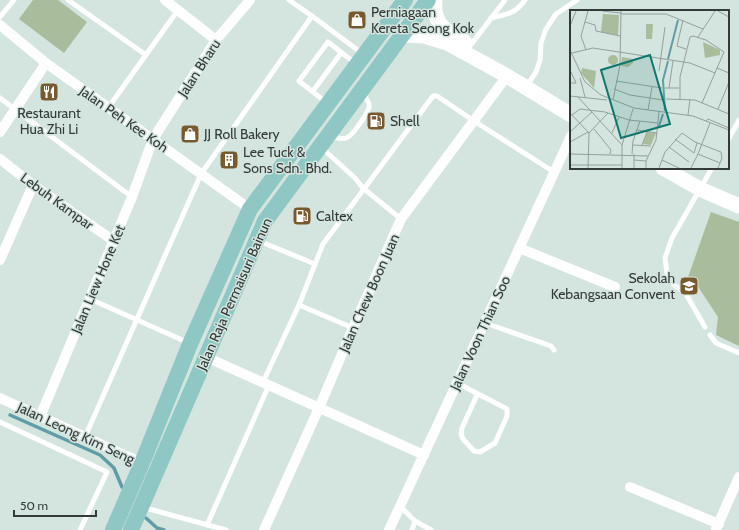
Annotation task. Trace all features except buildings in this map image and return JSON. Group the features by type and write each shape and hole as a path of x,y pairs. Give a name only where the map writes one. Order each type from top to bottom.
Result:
{"main road":[{"name":"Jalan Raja Permaisuri Bainun","path":"113,530 190,344 250,209 405,0"},
{"name":"Jalan Raja Permaisuri Bainun","path":"132,530 265,221 428,0"}],"street":[{"path":"165,0 216,40"},
{"name":"Jalan Bharu","path":"153,139 216,40 250,0"},
{"path":"435,0 435,14 443,28 470,46 492,58 507,76"},
{"name":"Jalan Peh Kee Koh","path":"0,25 46,63 250,209"},
{"path":"402,35 424,36 441,40 507,76 570,114"},
{"path":"0,132 46,63"},
{"name":"Jalan Chew Boon Juan","path":"264,530 402,219 507,76"},
{"name":"Jalan Voon Thian Soo","path":"389,530 570,138"},
{"name":"Jalan Liew Hone Ket","path":"40,417 114,242 153,139"},
{"name":"Lebuh Kampar","path":"0,159 33,185 114,242"},
{"path":"665,169 700,189 739,206"},
{"path":"0,260 33,185"},
{"path":"519,248 615,286"},
{"path":"206,356 424,455"},
{"name":"Jalan Leong Kim Seng","path":"1,400 142,463 152,462 157,459 169,442"},
{"path":"630,487 717,527 739,477"}],"lane":[{"path":"0,17 14,0"},
{"path":"68,0 146,56"},
{"path":"289,0 312,16 361,60"},
{"path":"470,46 505,0"},
{"path":"491,18 511,13 519,9 525,0"},
{"path":"526,87 536,72 540,60 541,43 546,29 556,14 577,0"},
{"path":"108,108 178,10"},
{"path":"85,437 201,174 312,16"},
{"path":"329,104 299,81 328,42 342,53 361,60"},
{"path":"313,91 342,53"},
{"path":"207,525 323,244 433,96 437,96 554,172"},
{"path":"0,98 132,197"},
{"path":"729,138 739,120"},
{"path":"325,141 364,188 402,219"},
{"path":"667,273 666,258 672,238 711,169"},
{"path":"256,240 315,264"},
{"path":"673,284 686,294 705,327"},
{"path":"90,299 190,344"},
{"path":"299,305 353,328"},
{"path":"485,323 551,346 554,350"},
{"path":"710,335 716,343 739,353"},
{"path":"457,383 477,395 507,409 507,416 495,443 480,452 474,451 463,439 461,434 462,428 477,395"},
{"path":"0,422 107,472 80,530"},
{"path":"400,506 415,521 432,530"},
{"path":"141,507 226,530"},
{"path":"412,530 415,521"}],"green space":[{"path":"33,0 58,0 87,22 64,53 19,19"},
{"path":"711,212 739,222 739,346 716,335 718,317 695,282 687,280"}],"waterway":[{"path":"10,415 100,455 114,468 122,487"},
{"path":"146,518 157,528 164,530"}],"place":[{"name":"Perniagaan Kereta Seong Kok","path":"357,20"},
{"name":"Restaurant Hua Zhi Li","path":"49,92"},
{"name":"Shell","path":"376,121"},
{"name":"JJ Roll Bakery","path":"190,134"},
{"name":"Lee Tuck & Sons Sdn. Bhd.","path":"229,160"},
{"name":"Caltex","path":"302,216"},
{"name":"Sekolah Kebangsaan Convent","path":"689,286"}]}
